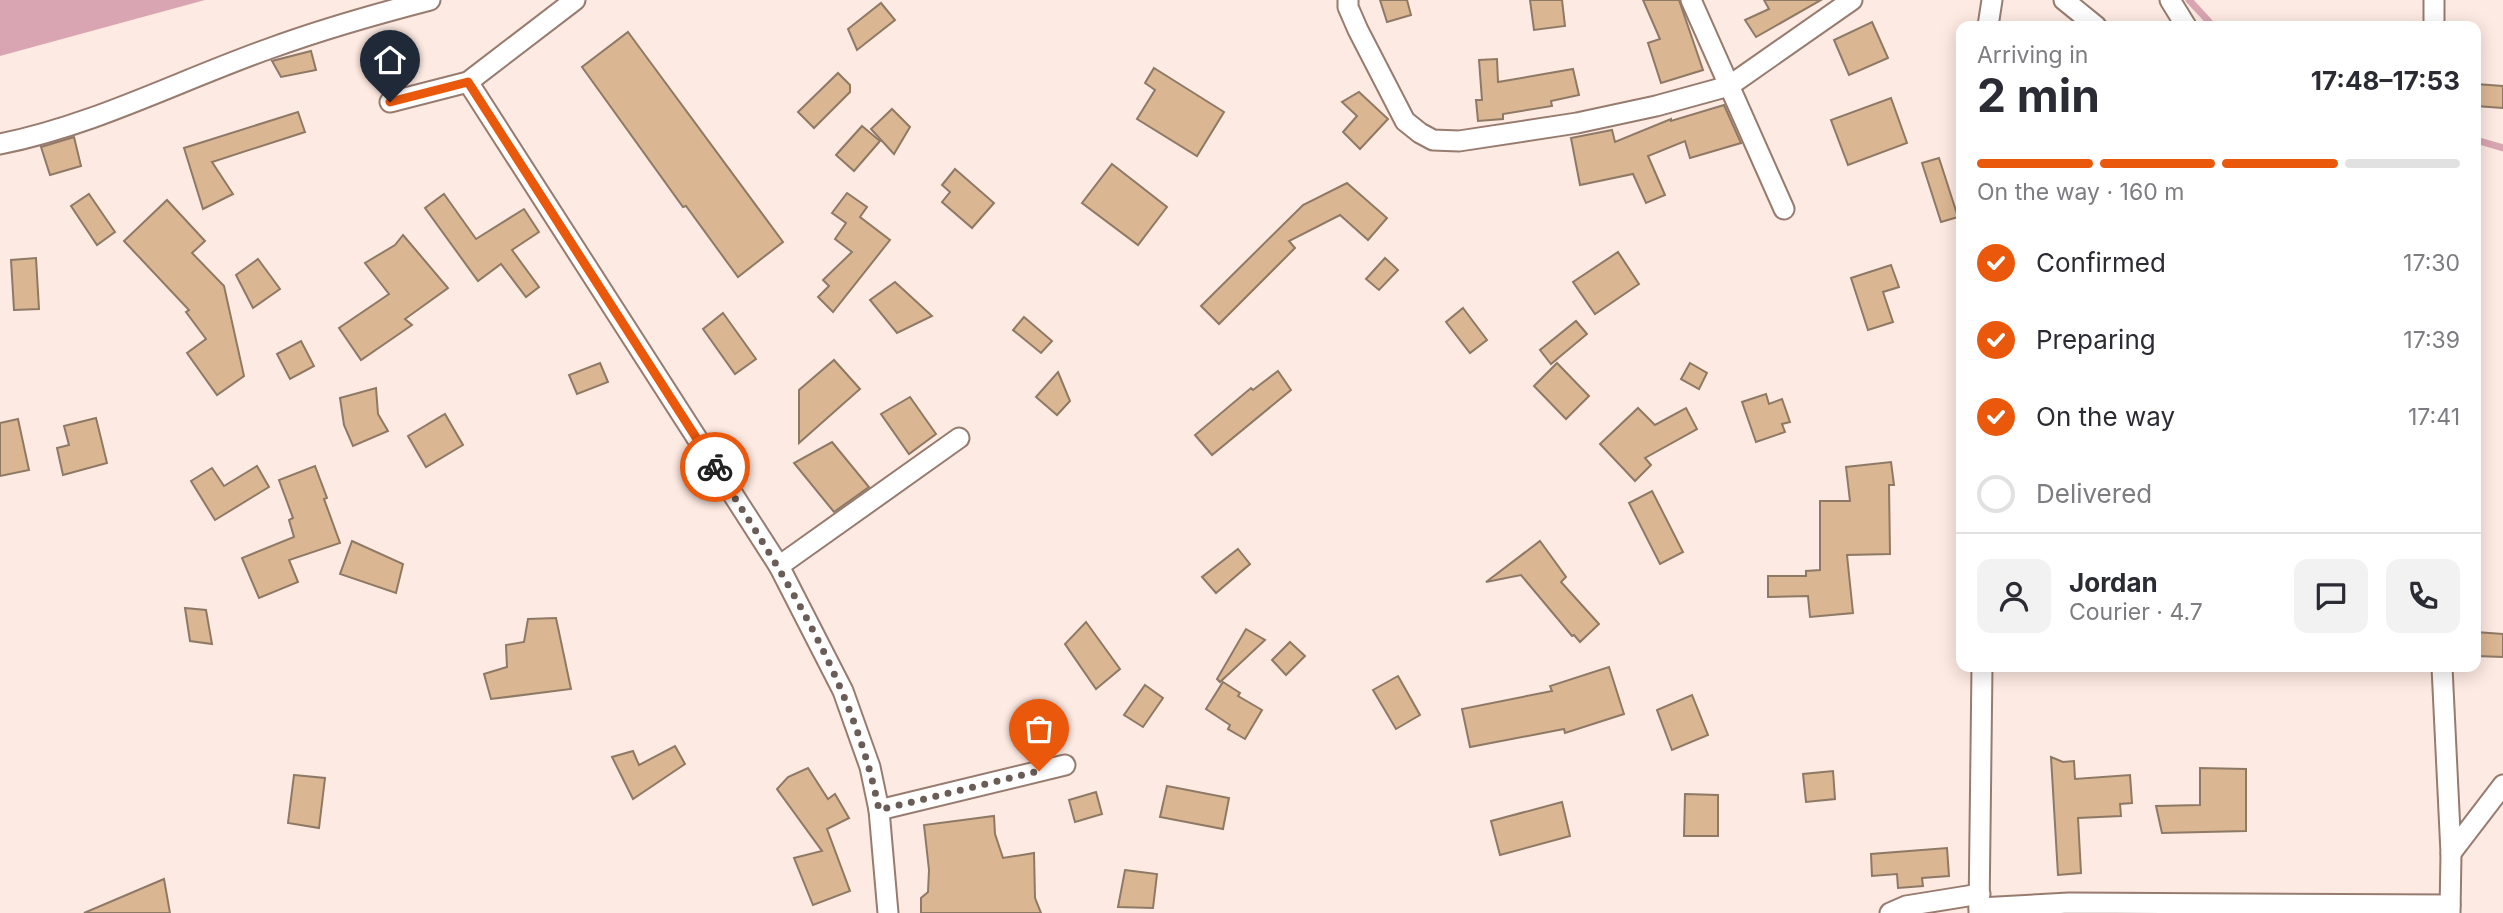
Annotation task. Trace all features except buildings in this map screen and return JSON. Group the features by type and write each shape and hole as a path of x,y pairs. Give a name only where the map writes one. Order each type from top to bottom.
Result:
{"street":[{"path":"0,145 90,120 271,48 429,0"},
{"path":"390,102 468,82 575,0"},
{"path":"1348,0 1348,7 1358,30 1405,121 1420,134 1433,140 1459,141 1577,123 1656,106 1729,86 1852,0"},
{"path":"1691,0 1784,209"},
{"path":"1989,21 1992,0"},
{"path":"2064,0 2090,21"},
{"path":"2170,0 2183,21"},
{"path":"2434,0 2434,21"},
{"path":"468,82 779,566 843,691 870,767 879,810 888,913"},
{"path":"779,566 959,438"},
{"path":"1979,905 1982,672"},
{"path":"1890,913 1906,906 1979,905 2069,908 2450,909 2451,853 2442,672"},
{"path":"879,810 1065,765"},
{"path":"2451,853 2503,785"}],"shaded area":[{"path":"0,0 205,0 0,56"}],"waterway":[{"path":"2189,0 2208,21"},
{"path":"2481,141 2503,148"}],"way so far":[{"path":"715,467 779,566 843,691 870,767 879,810 1039,771"}],"route":[{"path":"390,102 468,82 715,467"}]}
